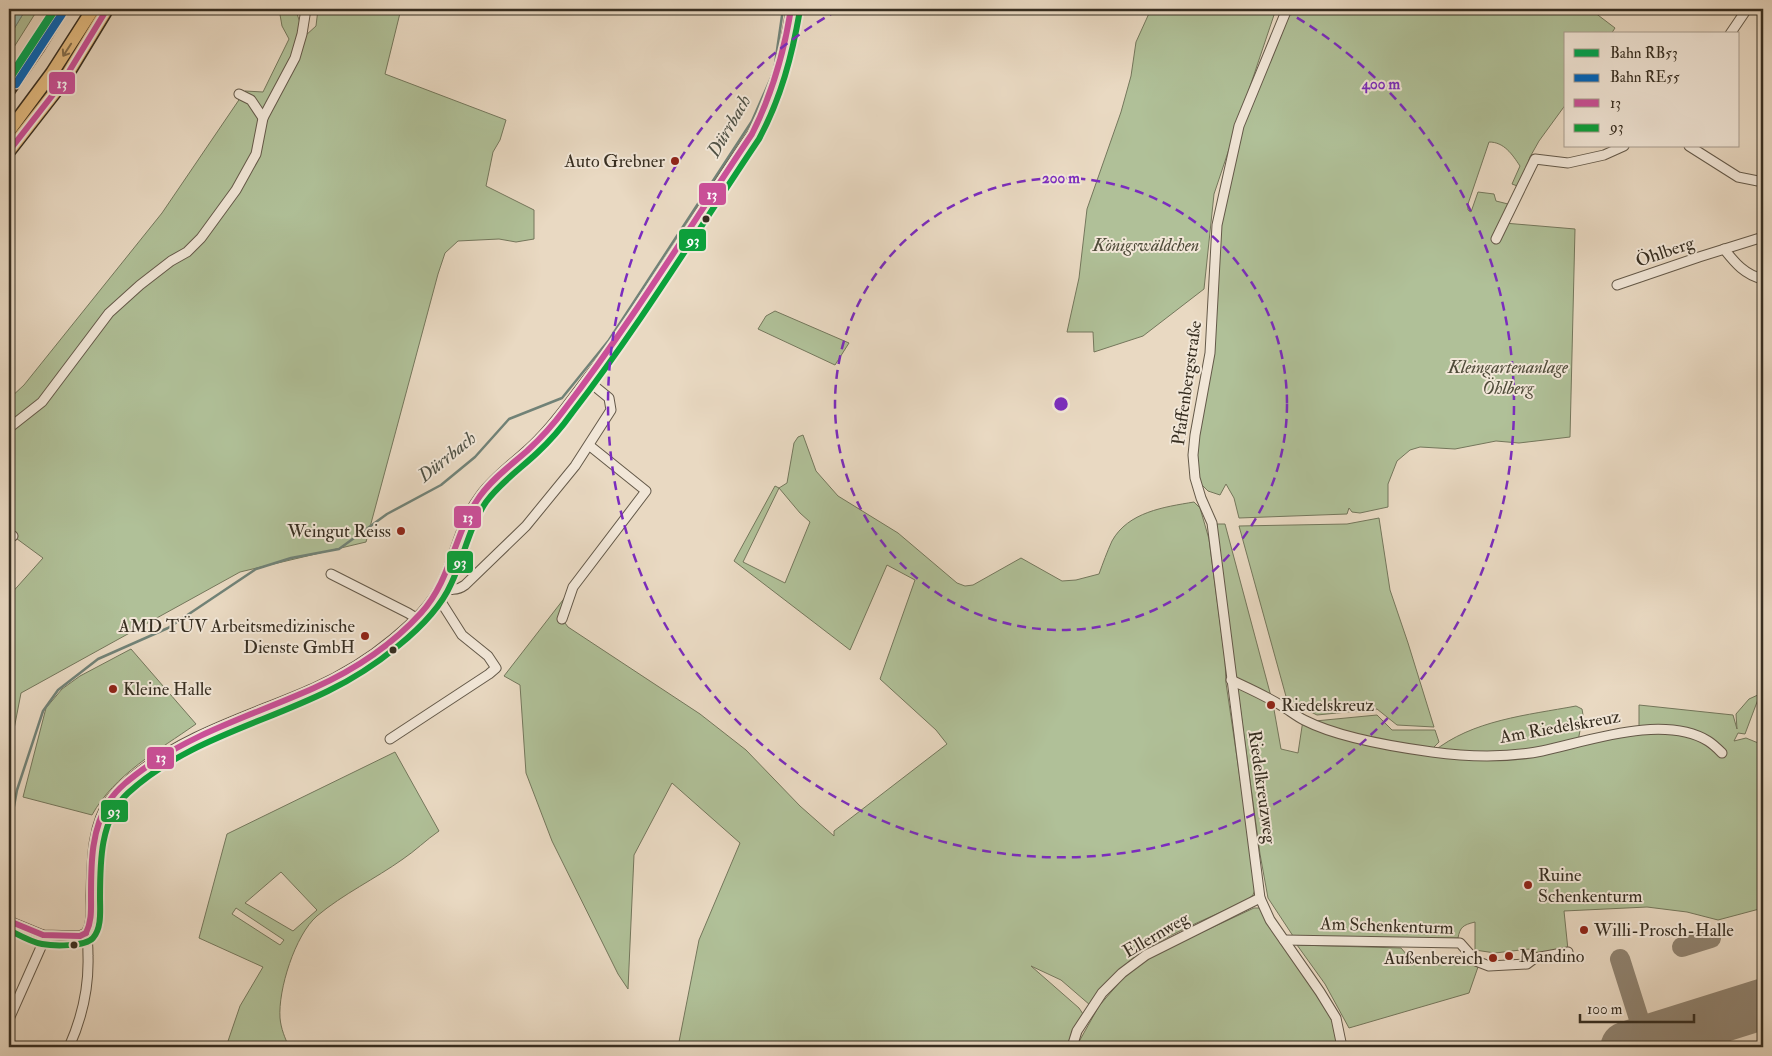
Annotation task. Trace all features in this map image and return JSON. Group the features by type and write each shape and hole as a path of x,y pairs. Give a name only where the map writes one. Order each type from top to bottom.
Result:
{"highway":[{"path":"9,131 52,73 93,9"},
{"path":"9,151 62,83 107,9"}],"street":[{"path":"9,428 42,402 109,313 140,285 171,261 187,252 201,238 236,190 256,154 263,118 294,58 302,34 306,9"},
{"path":"69,1047 79,1024 87,982 88,939 86,933 90,922 92,864 96,838 104,811 116,793 148,765 170,751 239,718 313,688 358,665 393,639 416,618 438,591 463,527 480,495 498,476 540,439 587,380 635,314 752,134 764,112 778,75 791,9"},
{"name":"Pfaffenbergstraße","path":"1231,680 1212,524 1195,478 1193,455 1195,434 1210,354 1219,218 1239,126 1287,9"},
{"path":"1731,32 1747,9"},
{"path":"239,94 251,100 263,118"},
{"path":"1496,239 1535,159 1568,163 1604,155 1620,148"},
{"path":"1692,148 1738,177 1763,182"},
{"name":"Öhlberg","path":"1617,285 1763,237"},
{"path":"1724,249 1736,265 1753,276 1763,279"},
{"path":"438,591 459,589 466,585 526,526 590,446 608,415 611,405 609,398 587,380"},
{"path":"562,619 572,587 646,491 590,446"},
{"path":"331,574 408,612 416,618"},
{"path":"390,739 496,668 488,656 462,635 438,591"},
{"name":"Am Riedelskreuz","path":"1231,680 1282,706 1303,720 1328,730 1433,752 1478,756 1512,755 1542,751 1639,729 1673,730 1695,735 1709,741 1722,753"},
{"name":"Riedelkreuzweg","path":"1231,680 1260,898 1270,920 1284,940"},
{"name":"Ellernweg","path":"1072,1047 1078,1031 1102,993 1122,973 1146,955 1260,898"},
{"path":"9,921 44,935 80,936 86,933"},
{"path":"9,1019 41,947 44,935"},
{"path":"1284,940 1336,1018 1342,1047"},
{"name":"Am Schenkenturm","path":"1284,940 1460,943 1476,961 1489,966 1527,964 1535,958 1568,952"}],"green space":[{"path":"26,9 38,9 9,55 9,37"},
{"path":"279,9 297,14 305,36 316,26 318,9 401,9 385,74 506,120 500,140 493,152 486,186 534,210 534,239 516,242 499,239 458,241 445,253 366,542 240,572 21,693 9,755 9,596 43,558 9,533 9,399 24,385 162,213 245,91 263,92 289,39 282,26"},
{"name":"Königswäldchen","path":"1151,9 1276,9 1214,194 1204,289 1143,336 1094,352 1093,332 1067,332 1079,278 1087,209 1121,112 1131,76 1136,42"},
{"name":"Kleingartenanlage Öhlberg","path":"1287,9 1590,9 1615,28 1612,32 1564,32 1564,107 1539,141 1530,157 1520,187 1512,184 1520,166 1511,153 1503,146 1489,142 1468,204 1468,210 1471,212 1478,192 1494,194 1496,201 1512,205 1504,223 1575,229 1570,437 1519,443 1496,441 1455,449 1420,447 1410,450 1397,461 1388,484 1388,507 1360,513 1352,512 1349,508 1347,514 1239,518 1234,498 1226,484 1220,495 1208,491 1195,478 1193,455 1210,353 1217,225 1239,126"},
{"path":"775,311 849,343 835,365 758,329 766,316"},
{"path":"803,435 816,471 838,496 898,533 957,583 965,586 973,585 1021,558 1062,581 1076,580 1099,574 1112,541 1127,523 1137,517 1171,506 1194,502 1200,508 1209,539 1225,660 1226,683 1256,887 1253,895 1246,901 1172,935 1136,957 1106,983 1090,1005 1061,980 1031,966 1079,1008 1083,1014 1067,1047 678,1047 699,940 740,843 672,783 634,855 628,989 618,974 552,841 526,773 520,685 504,676 573,587 562,619 568,627 700,714 746,750 800,806 834,836 834,831 947,744 936,730 880,679 915,580 887,565 850,650 734,561 775,486 779,488 787,483 794,443 798,437","holes":["779,488 810,522 785,583 743,562"]},
{"path":"1379,518 1390,590 1434,727 1397,725 1377,709 1317,715 1287,700 1239,526 1347,524"},
{"path":"1217,524 1225,524 1273,704 1281,749 1298,753 1303,720 1315,721 1377,715 1392,730 1435,730 1439,742 1434,747 1433,752 1448,741 1465,733 1501,720 1576,706 1582,709 1583,715 1578,741 1639,729 1639,705 1733,715 1737,729 1736,714 1749,699 1760,694 1745,734 1738,733 1734,741 1746,738 1763,745 1763,908 1718,920 1687,912 1647,907 1564,911 1568,950 1532,954 1529,949 1495,953 1475,950 1475,922 1463,927 1458,938 1295,939 1268,898 1260,854 1217,537"},
{"path":"131,649 196,724 125,775 101,801 92,815 23,797 46,708 62,689 80,676"},
{"path":"395,752 439,831 403,859 327,908 309,925 295,949 282,993 280,1018 283,1033 289,1047 226,1047 240,1006 263,967 199,938 227,834","holes":["281,872 317,910 293,931 245,903","236,908 284,940 280,945 232,914"]},
{"path":"1254,908 1261,908 1335,1024 1342,1047 1076,1047 1099,1006 1125,976 1151,956"},
{"path":"1297,945 1401,948 1414,963 1468,957 1478,967 1469,993 1349,1028 1325,984"}],"water":[{"path":"9,9 26,9 9,37"}],"waterway":[{"name":"Dürrbach","path":"9,833 17,790 43,711 58,690 98,659 168,628 256,569 291,558 339,549 387,514 441,485 475,457 509,419 562,398 609,340 752,121 774,71 783,9"}],"taxiway":[{"path":"1682,947 1711,938"},
{"path":"1620,959 1646,1041"}],"runway":[{"path":"1626,1047 1763,1004"}],"railway":[{"path":"9,99 68,9"}],"rail line":[{"name":"RB53","path":"9,79 55,9"},
{"name":"RE55","path":"16,84 62,14"}],"transit line":[{"name":"13","path":"9,151 62,83 107,9"},
{"name":"13","path":"86,933 91,915 93,846 104,811 120,788 162,757 204,734 314,688 358,665 398,636 431,600 440,585 471,510 480,496 496,478 527,451 551,426 589,377 752,134 766,104 776,73 791,9"},
{"name":"93","path":"9,930 34,942 47,945 76,944 89,941 96,934 100,919 101,856 107,828 112,815 128,793 150,775 199,747 303,703 355,676 398,646 428,618 441,602 451,584 475,522 486,502 504,482 547,444 597,380 645,312 759,139 780,92 800,10"},
{"name":"13","path":"9,921 43,935 80,936 86,933"}],"place":[{"name":"Auto Grebner","path":"675,161"},
{"name":"Weingut Reiss","path":"401,531"},
{"name":"AMD TÜV Arbeitsmedizinische Dienste GmbH","path":"365,636"},
{"name":"Kleine Halle","path":"113,689"},
{"name":"Riedelskreuz","path":"1271,705"},
{"name":"Ruine Schenkenturm","path":"1528,885"},
{"name":"Willi-Prosch-Halle","path":"1584,930"},
{"name":"Mandino","path":"1509,956"},
{"name":"Außenbereich","path":"1493,958"}]}
